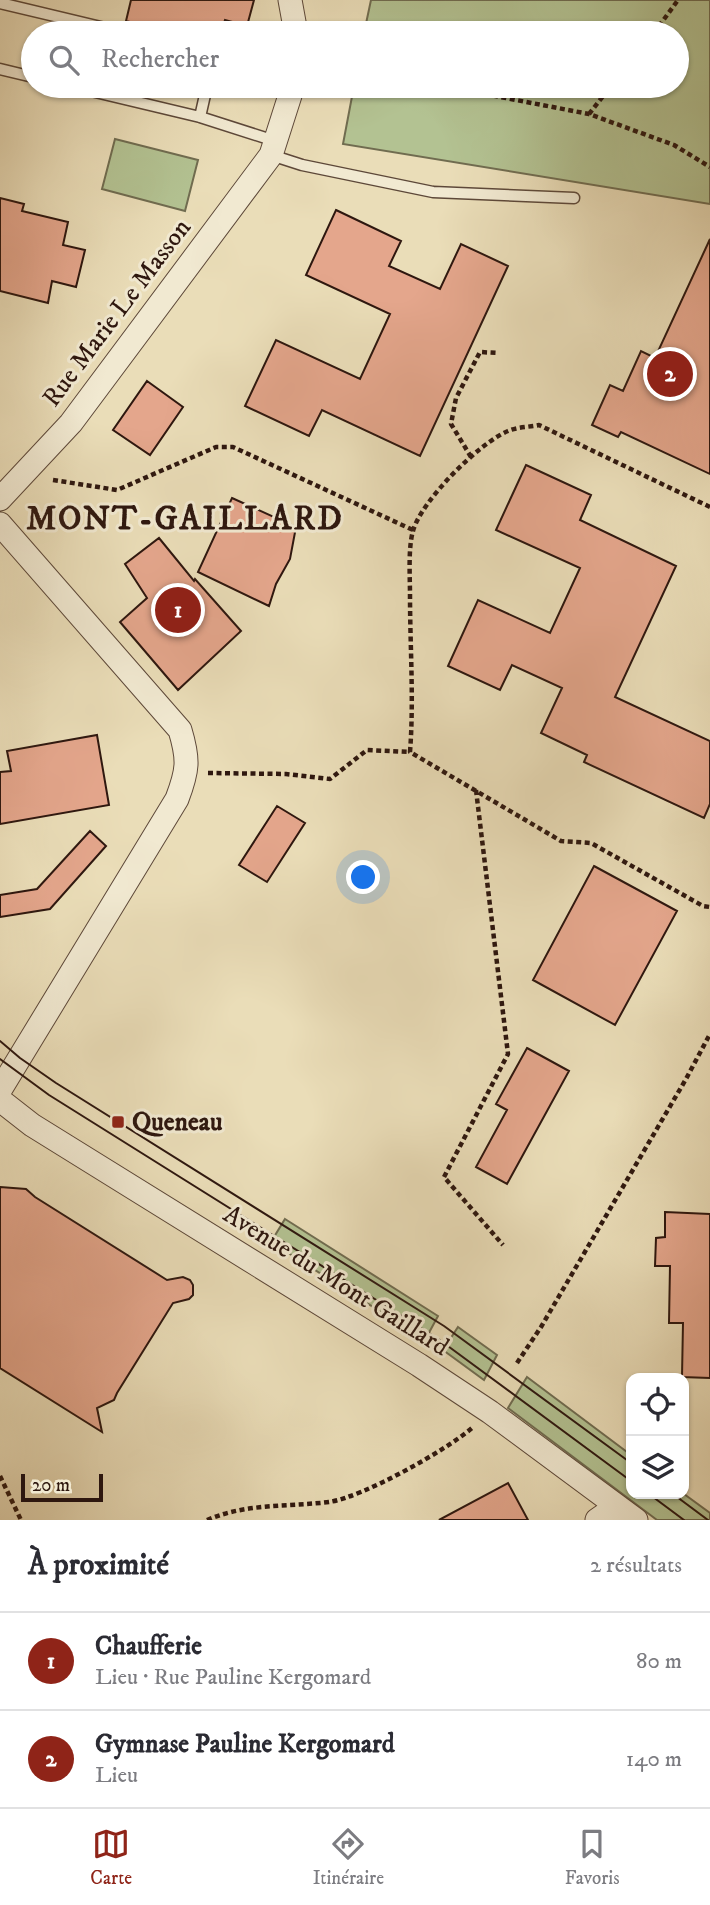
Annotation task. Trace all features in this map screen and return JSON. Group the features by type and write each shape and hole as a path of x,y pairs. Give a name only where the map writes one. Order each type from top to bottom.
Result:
{"street":[{"path":"290,0 294,21"},
{"name":"Rue Marie Le Masson","path":"0,499 71,423 273,148 289,98"},
{"path":"0,524 180,730 188,756 187,773 177,799 0,1090"},
{"name":"Avenue du Mont Gaillard","path":"0,1100 32,1125 491,1412 636,1520"},
{"path":"597,1520 617,1506"}],"lane":[{"path":"0,3 76,21"},
{"path":"0,69 21,74"},
{"path":"120,98 200,117 273,148 302,165 433,192 574,198"},
{"path":"200,117 204,98"}],"path":[{"path":"663,21 678,0"},
{"path":"506,98 589,114 674,145 710,167"},
{"path":"589,114 602,98"},
{"path":"471,457 451,424 456,398 480,352 498,352"},
{"path":"410,752 410,583 413,530 451,474 471,457 508,430 539,425 710,506"},
{"path":"22,475 117,490 216,447 233,447 413,530"},
{"path":"187,773 286,774 330,779 367,750 410,752 561,841 590,843 703,906 710,906"},
{"path":"476,790 508,1054 444,1177 503,1245"},
{"path":"517,1363 666,1115 710,1034"},
{"path":"207,1520 246,1507 330,1502 355,1496 457,1441 491,1412"},
{"path":"0,1476 21,1520"}],"green space":[{"path":"371,0 710,0 710,204 343,144 352,98 689,98 689,21 367,21"},
{"path":"115,139 198,160 185,211 102,189"},
{"path":"285,1219 438,1316 425,1340 271,1242"},
{"path":"458,1327 497,1355 484,1380 443,1350"},
{"path":"527,1377 626,1451 626,1497 508,1408"},
{"path":"689,1498 710,1513 710,1520 657,1520 629,1499"}],"building":[{"path":"131,0 254,0 248,21 126,21"},
{"path":"0,198 24,204 22,211 68,222 63,245 85,250 76,287 52,281 48,303 0,291"},
{"path":"336,210 401,241 389,266 440,289 461,244 508,266 420,456 322,410 309,436 245,406 276,340 360,379 390,314 306,275"},
{"path":"710,239 710,474 621,432 618,437 592,425 610,385 623,391 641,351 655,358"},
{"path":"147,381 183,407 150,455 113,430"},
{"path":"526,465 591,495 580,520 676,566 615,697 710,741 710,804 704,818 584,762 587,755 541,733 562,688 512,665 500,690 448,666 478,600 550,633 580,568 496,530"},
{"path":"232,498 296,527 290,559 276,584 269,606 198,572"},
{"path":"159,538 194,581 195,579 241,631 178,690 120,622 147,598 125,564"},
{"path":"97,735 109,805 0,824 0,772 11,771 7,751"},
{"path":"277,806 305,823 267,882 239,865"},
{"path":"90,831 106,846 50,909 0,917 0,895 37,889"},
{"path":"594,866 677,911 615,1025 533,980"},
{"path":"527,1048 569,1071 507,1184 476,1167 507,1110 496,1104"},
{"path":"0,1187 26,1189 167,1280 183,1277 193,1285 193,1295 189,1299 173,1303 114,1400 97,1408 102,1432 0,1368"},
{"path":"665,1212 710,1214 710,1378 689,1377 689,1373 682,1373 683,1323 669,1323 670,1266 655,1266 656,1238 665,1237"},
{"path":"508,1483 528,1520 439,1520"}],"tram line":[{"path":"0,1041 56,1083 444,1326 626,1459"},
{"path":"0,1059 49,1095 437,1338 626,1477"},
{"path":"656,1499 684,1520"},
{"path":"680,1499 708,1520"}],"place":[{"name":"Gymnase Pauline Kergomard","path":"670,374"},
{"name":"Chaufferie","path":"178,610"},
{"name":"Queneau","path":"118,1122"}],"district":[{"name":"MONT-GAILLARD","path":"185,519"}]}
